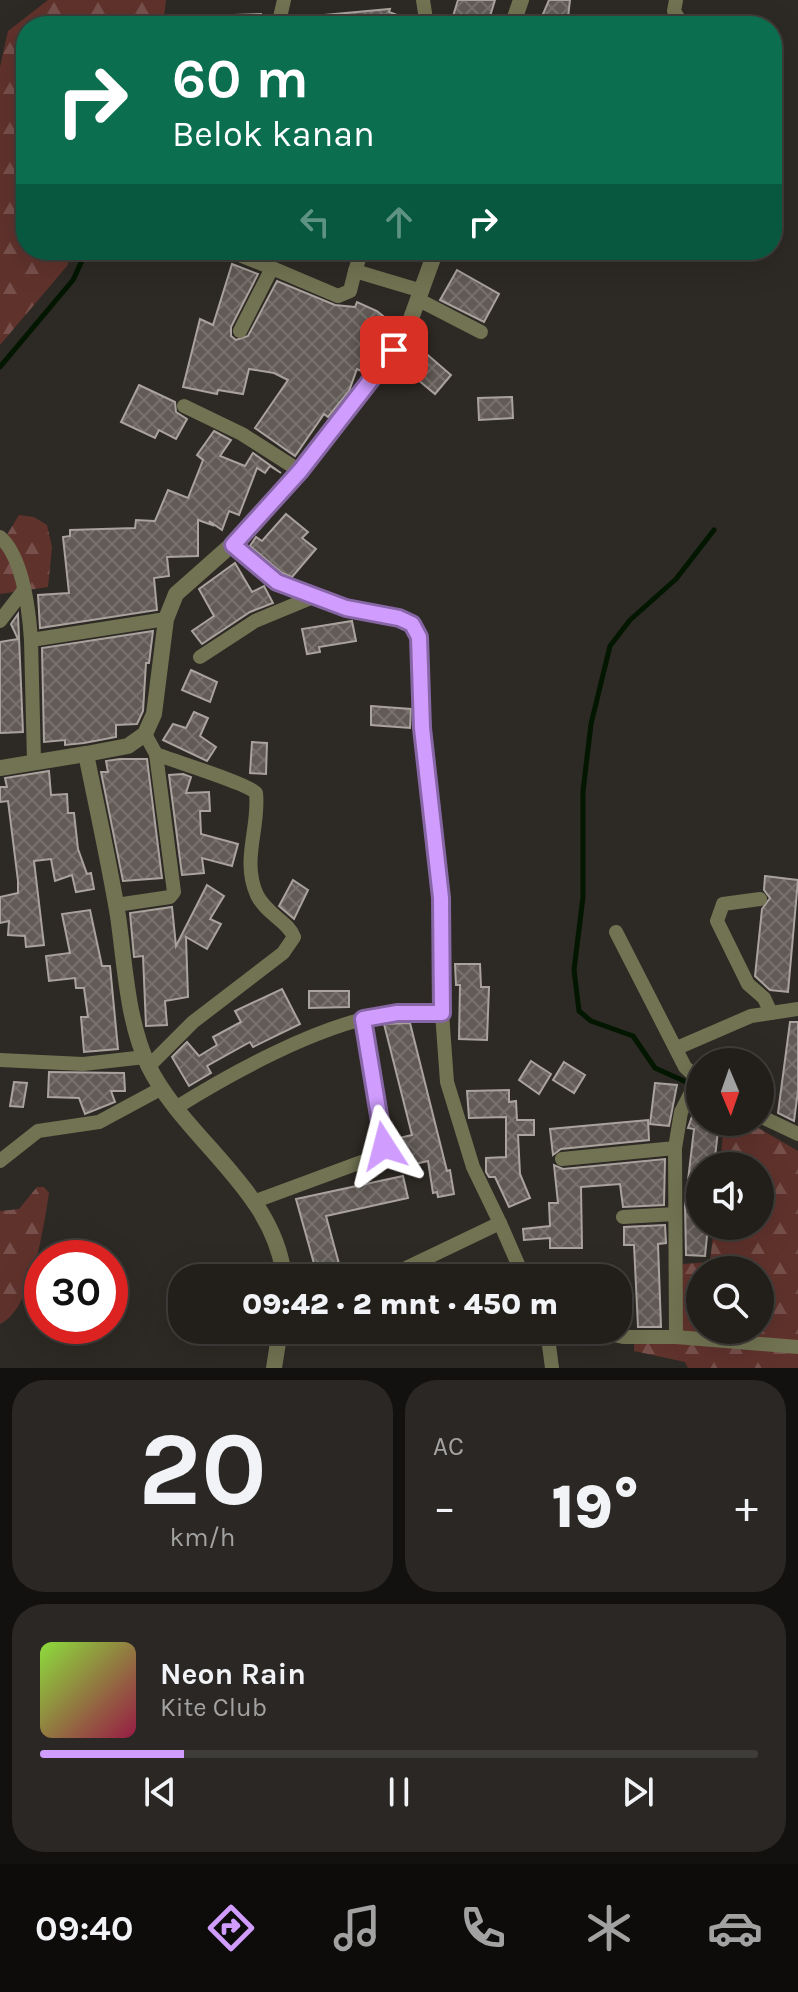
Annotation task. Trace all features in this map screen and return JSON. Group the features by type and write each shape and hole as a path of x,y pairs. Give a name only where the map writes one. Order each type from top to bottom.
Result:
{"street":[{"path":"252,260 338,296 350,291 359,260"},
{"path":"0,768 128,746 145,734 154,714 166,619 179,591 233,545 300,471 383,367 420,296 433,260"},
{"path":"240,331 272,268"},
{"path":"355,271 420,296 481,332"},
{"path":"184,406 242,434 300,471"},
{"path":"0,537 12,553 24,590 31,640 34,761"},
{"path":"233,545 277,582 313,597 399,618 412,624 418,633 422,728 441,898 442,1013 450,1099 474,1170 518,1264"},
{"path":"0,621 24,590"},
{"path":"200,657 255,621 313,597"},
{"path":"31,640 166,619"},
{"path":"116,905 170,897 174,892 156,754 145,734"},
{"path":"86,754 116,905 132,1015 147,1061 162,1088 253,1202 281,1252 282,1264"},
{"path":"0,1060 95,1064 147,1061 283,953 294,937 285,925 266,912 255,891 250,866 256,793 242,782 207,774 156,754"},
{"path":"760,899 723,904 717,921 748,984 764,998 771,1013"},
{"path":"616,932 686,1068"},
{"path":"677,1048 751,1016 798,1009"},
{"path":"177,1107 226,1076 363,1019 397,1013 442,1013"},
{"path":"253,1202 383,1154 363,1019"},
{"path":"0,1161 38,1131 99,1122 162,1088"},
{"path":"676,1337 675,1148 681,1112 686,1103"},
{"path":"774,1123 798,1134"},
{"path":"562,1159 675,1148"},
{"path":"623,1217 675,1214"},
{"path":"414,1264 500,1223"},
{"path":"632,1337 676,1337 798,1347"},
{"path":"274,1368 278,1344"},
{"path":"549,1344 552,1368"}],"green space":[{"path":"48,0 166,0 164,16 27,16"},
{"path":"16,25 16,260 70,260 0,345 0,67 8,31"},
{"path":"19,515 34,517 47,525 52,547 48,587 0,594 0,546"},
{"path":"723,1136 772,1136 798,1151 798,1368 688,1368 685,1362 634,1351 634,1343 674,1341 683,1264 686,1264 686,1344 774,1344 774,1256 711,1256 712,1240 774,1240 774,1152 721,1152"},
{"path":"37,1187 44,1187 49,1193 41,1240 24,1240 24,1294 11,1316 0,1324 0,1211 19,1209"}],"building":[{"path":"458,0 495,0 490,16 453,16"},
{"path":"549,0 570,0 568,16 542,16"},
{"path":"390,9 389,12 400,16 327,16 324,15"},
{"path":"261,14 261,16 234,16"},
{"path":"232,264 258,274 231,327 231,336 236,340 248,336 277,281 335,305 355,307 357,302 377,311 393,324 383,346 374,342 361,371 357,369 349,391 328,417 324,414 295,456 255,428 288,380 274,373 249,369 243,394 218,390 217,394 183,387 200,319 213,325"},
{"path":"457,270 499,294 484,322 440,300"},
{"path":"422,350 451,375 435,394 405,369"},
{"path":"139,385 175,402 176,412 187,419 176,439 159,430 155,438 121,422"},
{"path":"512,397 513,418 479,420 478,398"},
{"path":"214,431 231,440 220,456 245,466 253,453 281,473 270,466 265,473 257,468 239,515 229,511 222,530 209,521 212,525 198,520 198,556 167,557 169,576 154,578 157,610 40,628 38,595 69,593 63,537 70,536 70,530 135,528 136,520 155,521 168,490 188,498 203,460 197,455"},
{"path":"286,514 308,532 302,538 316,549 292,577 282,573 250,546 256,537 262,541"},
{"path":"235,563 252,592 264,586 273,603 250,612 202,644 192,631 214,616 199,589"},
{"path":"18,614 23,732 0,733 0,642 18,639 11,624"},
{"path":"352,621 356,641 319,647 320,652 307,654 302,629"},
{"path":"153,631 149,663 146,663 143,711 137,724 116,725 116,737 65,745 65,740 44,742 42,648"},
{"path":"191,670 217,682 210,702 182,690"},
{"path":"371,706 411,709 410,728 371,725"},
{"path":"194,712 208,718 200,736 216,747 207,761 163,740 173,724 186,728"},
{"path":"252,742 267,743 266,774 250,773"},
{"path":"147,759 162,878 123,881 101,772 108,772 106,761"},
{"path":"49,771 51,795 67,794 68,813 74,813 78,849 87,874 91,873 94,889 76,892 72,875 55,881 51,859 34,861 44,945 26,947 25,936 8,935 9,921 0,923 0,897 18,893 18,881 8,801 0,802 0,787 7,787 5,778"},
{"path":"169,775 191,777 186,793 209,792 210,811 200,811 201,834 238,844 232,866 202,858 204,873 182,875"},
{"path":"765,876 798,880 788,992 770,990 755,976 762,909 770,898 764,890"},
{"path":"293,880 308,890 294,919 279,906"},
{"path":"207,885 224,896 210,919 221,924 207,949 186,937 188,997 165,1001 167,1025 146,1026 143,956 134,957 130,913 172,907 176,946"},
{"path":"90,910 102,966 110,966 118,1049 84,1052 81,1017 88,1017 84,988 76,988 75,978 49,981 46,956 70,953 62,914"},
{"path":"455,964 480,964 481,987 489,987 487,1040 459,1039 460,985 456,985"},
{"path":"282,989 300,1024 253,1047 250,1042 207,1066 211,1073 189,1086 172,1057 187,1042 199,1056 217,1045 213,1037 241,1022 235,1011"},
{"path":"309,991 349,991 349,1007 309,1008"},
{"path":"790,1022 798,1022 798,1091 794,1121 778,1113"},
{"path":"410,1023 454,1194 438,1197 437,1192 433,1193 428,1161 402,1167 395,1139 412,1135 384,1024"},
{"path":"531,1061 551,1074 539,1094 519,1080"},
{"path":"564,1062 585,1075 574,1093 553,1080"},
{"path":"49,1072 124,1073 125,1091 111,1091 115,1102 85,1114 79,1098 48,1097"},
{"path":"14,1082 27,1083 23,1107 10,1106"},
{"path":"655,1083 677,1085 669,1126 650,1124"},
{"path":"509,1090 509,1102 516,1101 517,1120 534,1120 534,1135 518,1135 520,1174 530,1198 509,1207 495,1177 489,1177 486,1172 486,1158 506,1157 506,1117 469,1118 467,1091"},
{"path":"648,1120 649,1140 561,1149 553,1155 550,1129"},
{"path":"693,1136 717,1136 716,1152 691,1152"},
{"path":"665,1159 664,1205 623,1207 620,1184 581,1187 582,1248 550,1248 550,1238 524,1240 523,1229 550,1226 549,1203 558,1203 554,1165 563,1169"},
{"path":"403,1176 408,1198 326,1216 339,1264 314,1264 296,1199"},
{"path":"686,1197 686,1240 707,1240 705,1256 686,1255 685,1206"},
{"path":"665,1225 666,1243 658,1244 661,1327 638,1327 634,1245 624,1245 624,1227"}],"waterway":[{"path":"0,367 73,280 82,260"},
{"path":"686,1082 655,1068 633,1036 591,1021 579,1011 574,970 583,897 583,791 591,724 610,646 630,620 676,579 714,530"}],"route":[{"path":"384,1146 363,1019 397,1013 442,1013 441,898 422,728 419,637 412,624 399,618 346,608 277,582 233,545 300,471 394,350"}]}
